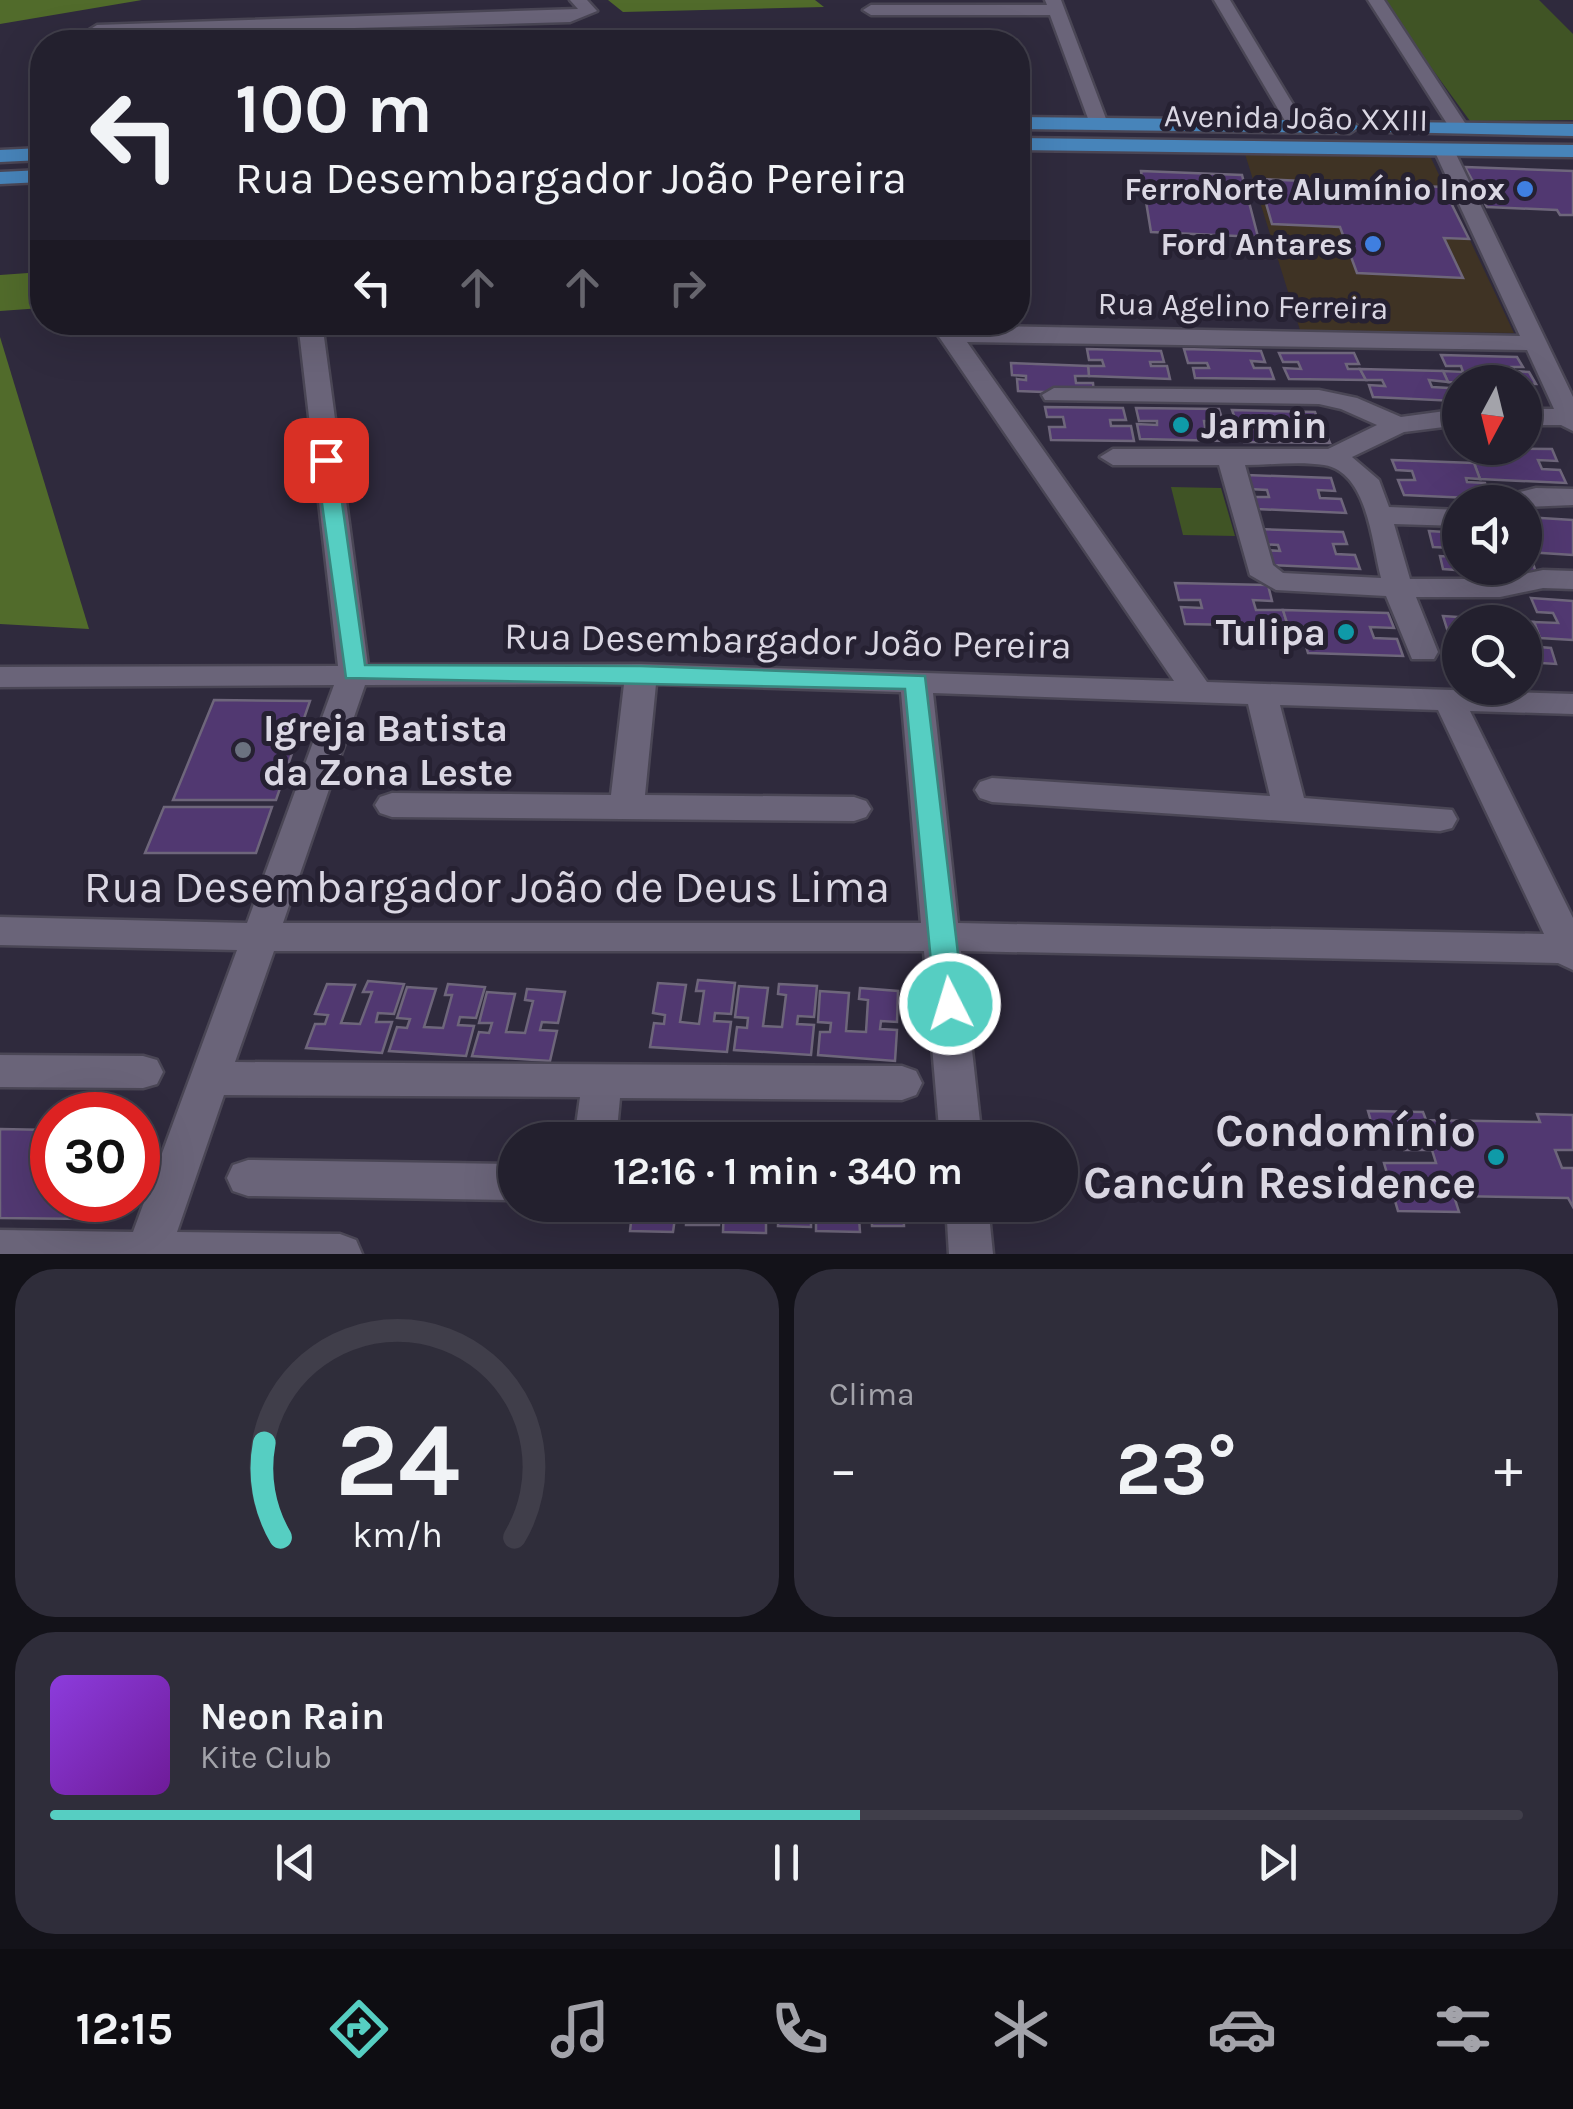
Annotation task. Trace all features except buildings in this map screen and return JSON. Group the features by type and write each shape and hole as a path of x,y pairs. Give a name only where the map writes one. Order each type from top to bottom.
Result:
{"main road":[{"name":"Avenida João XXIII","path":"1030,126 1573,130"},
{"name":"Avenida João XXIII","path":"1030,144 1573,152"},
{"path":"0,156 30,155"},
{"path":"0,178 30,174"}],"street":[{"path":"1222,0 1297,126"},
{"path":"1376,0 1460,129"},
{"path":"871,10 1055,5 1098,124"},
{"path":"97,30 290,17 422,20 581,8"},
{"path":"422,20 430,30"},
{"path":"1444,150 1571,420 1542,418"},
{"name":"Rua Agelino Ferreira","path":"1030,330 1536,343"},
{"path":"147,1253 354,673 312,335"},
{"path":"950,335 1198,692"},
{"path":"1054,395 1319,397 1348,403 1398,425"},
{"path":"1113,458 1332,457 1398,425 1442,419"},
{"path":"1230,457 1260,570 1266,576 1293,584 1480,590 1524,581 1573,580"},
{"path":"1332,457 1364,478 1380,515 1398,588 1424,652"},
{"path":"1542,496 1572,497"},
{"path":"1380,515 1442,517"},
{"path":"627,806 641,674"},
{"name":"Rua Desembargador João Pereira","path":"0,677 641,674 1442,702"},
{"path":"916,682 960,1122"},
{"path":"1261,694 1290,809"},
{"name":"Rua Desembargador João Pereira","path":"1542,703 1573,704"},
{"path":"1451,705 1572,951"},
{"path":"992,790 1440,819"},
{"path":"392,805 854,810"},
{"name":"Rua Desembargador João de Deus Lima","path":"0,931 258,937 944,936 1572,951"},
{"path":"0,1071 143,1072"},
{"path":"208,1078 902,1083"},
{"path":"597,1122 602,1081"},
{"path":"248,1178 498,1182"},
{"path":"968,1222 971,1254"},
{"path":"0,1250 340,1254"}],"shaded area":[{"name":"Ford Antares","path":"1245,154 1431,158 1514,333 1300,330"}],"green space":[{"path":"0,0 142,0 0,24"},
{"path":"608,0 815,0 824,7 623,12"},
{"path":"1382,0 1539,0 1573,34 1573,120 1470,121"},
{"path":"30,273 30,309 0,311 0,275"},
{"path":"0,337 89,629 0,624"},
{"path":"1171,487 1221,488 1235,536 1183,535"}],"place":[{"name":"FerroNorte Alumínio Inox","path":"1525,189"},
{"name":"Ford Antares","path":"1373,244"},
{"name":"Jarmin","path":"1181,425"},
{"name":"Tulipa","path":"1346,632"},
{"name":"Igreja Batista da Zona Leste","path":"243,750"},
{"name":"Condomínio Cancún Residence","path":"1496,1157"}],"route":[{"path":"326,460 354,673 641,674 916,682 950,1004"}]}
